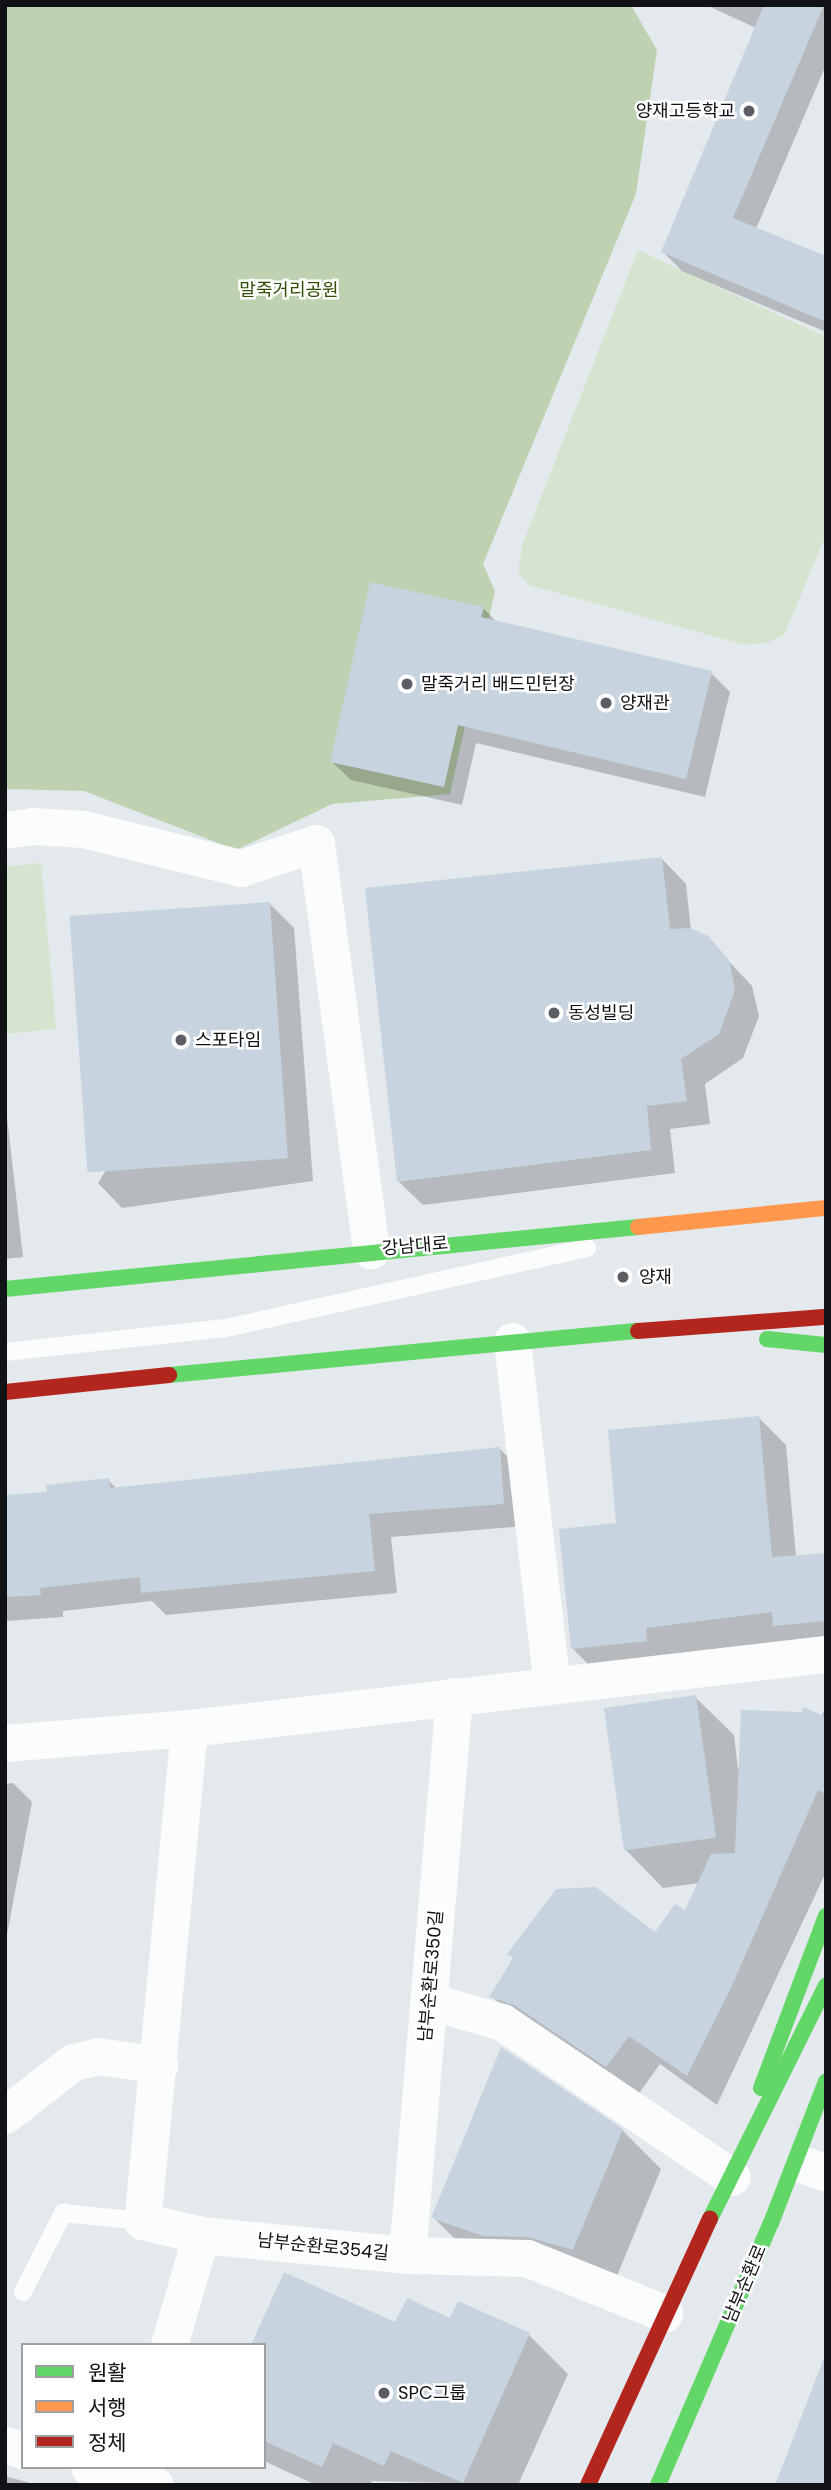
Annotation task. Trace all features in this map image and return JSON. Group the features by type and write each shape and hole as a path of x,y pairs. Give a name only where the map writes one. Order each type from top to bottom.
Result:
{"main road":[{"name":"강남대로","path":"5,1289 371,1250 826,1208"},
{"path":"5,1392 512,1341 826,1317"},
{"path":"675,1327 826,1345"},
{"path":"732,2177 794,1991 826,1916"},
{"path":"588,2485 664,2313 826,1985"},
{"name":"남부순환로","path":"658,2485 771,2223 826,2081"},
{"path":"771,2223 815,2169 826,2132"}],"street":[{"path":"5,830 32,826 83,829 241,868 316,843 371,1250"},
{"path":"512,1341 552,1685"},
{"path":"5,1743 189,1728 826,1654"},
{"name":"남부순환로350길","path":"407,2255 454,1696"},
{"path":"142,2221 159,2065 189,1728"},
{"path":"429,2001 502,2022 732,2177"},
{"path":"5,2115 73,2062 98,2056 159,2065"},
{"name":"남부순환로354길","path":"142,2221 201,2235 407,2255 527,2258 664,2313"},
{"path":"170,2343 201,2235"},
{"path":"99,2469 140,2477"}],"lane":[{"path":"5,1352 226,1328 343,1305 709,1219"},
{"name":"남부순환로354길","path":"23,2292 63,2213 142,2221"}],"green space":[{"name":"말죽거리공원","path":"5,5 631,5 657,50 636,194 483,564 495,591 450,794 332,804 236,850 84,791 5,789"},
{"path":"638,250 826,337 826,535 784,635 769,642 745,645 529,585 518,572 523,543"},
{"path":"41,863 56,1029 5,1034 5,867"}],"building":[{"name":"양재고등학교","path":"764,5 824,5 733,218 826,256 826,322 661,252"},
{"path":"370,582 484,607 481,617 712,671 686,779 458,725 444,787 330,762"},
{"name":"동성빌딩","path":"662,857 670,929 690,928 708,936 729,960 735,990 719,1034 681,1059 687,1101 647,1106 651,1150 397,1182 365,888"},
{"name":"스포타임","path":"270,902 288,1158 87,1172 69,916"},
{"path":"759,1416 772,1557 826,1553 826,1621 773,1626 772,1612 646,1628 647,1641 571,1649 559,1529 616,1523 608,1430"},
{"path":"500,1447 504,1504 369,1514 375,1571 141,1593 140,1577 40,1588 41,1595 5,1597 5,1495 47,1492 46,1485 109,1478 110,1488"},
{"path":"696,1695 716,1838 624,1851 604,1708"},
{"path":"803,1707 826,1717 826,1794 818,1790 730,1990 687,2076 629,2036 606,2067 514,2005 489,1997 513,1958 507,1954 556,1889 596,1887 655,1932 675,1904 685,1910 711,1854 735,1853 741,1710 802,1712"},
{"path":"501,2047 623,2129 573,2250 528,2237 483,2236 431,2218"},
{"name":"SPC그룹","path":"284,2272 395,2322 407,2298 450,2318 458,2301 530,2333 463,2483 391,2451 384,2466 333,2443 322,2467 266,2442 266,2343 252,2343"},
{"path":"824,2358 826,2485 775,2485"}],"traffic: fast":[{"path":"5,1289 638,1227"},
{"path":"169,1375 638,1331"},
{"path":"767,1339 826,1345"},
{"path":"761,2088 826,1916"},
{"path":"710,2219 826,1985"},
{"path":"658,2485 771,2223 826,2081"}],"traffic: slow":[{"path":"638,1227 826,1208"}],"traffic: jam":[{"path":"638,1331 826,1317"},
{"path":"5,1392 169,1375"},
{"path":"588,2485 710,2219"}],"place":[{"name":"양재고등학교","path":"749,111"},
{"name":"말죽거리 배드민턴장","path":"407,684"},
{"name":"양재관","path":"606,703"},
{"name":"동성빌딩","path":"554,1013"},
{"name":"스포타임","path":"181,1040"},
{"name":"양재","path":"623,1277"},
{"name":"SPC그룹","path":"384,2393"}]}
